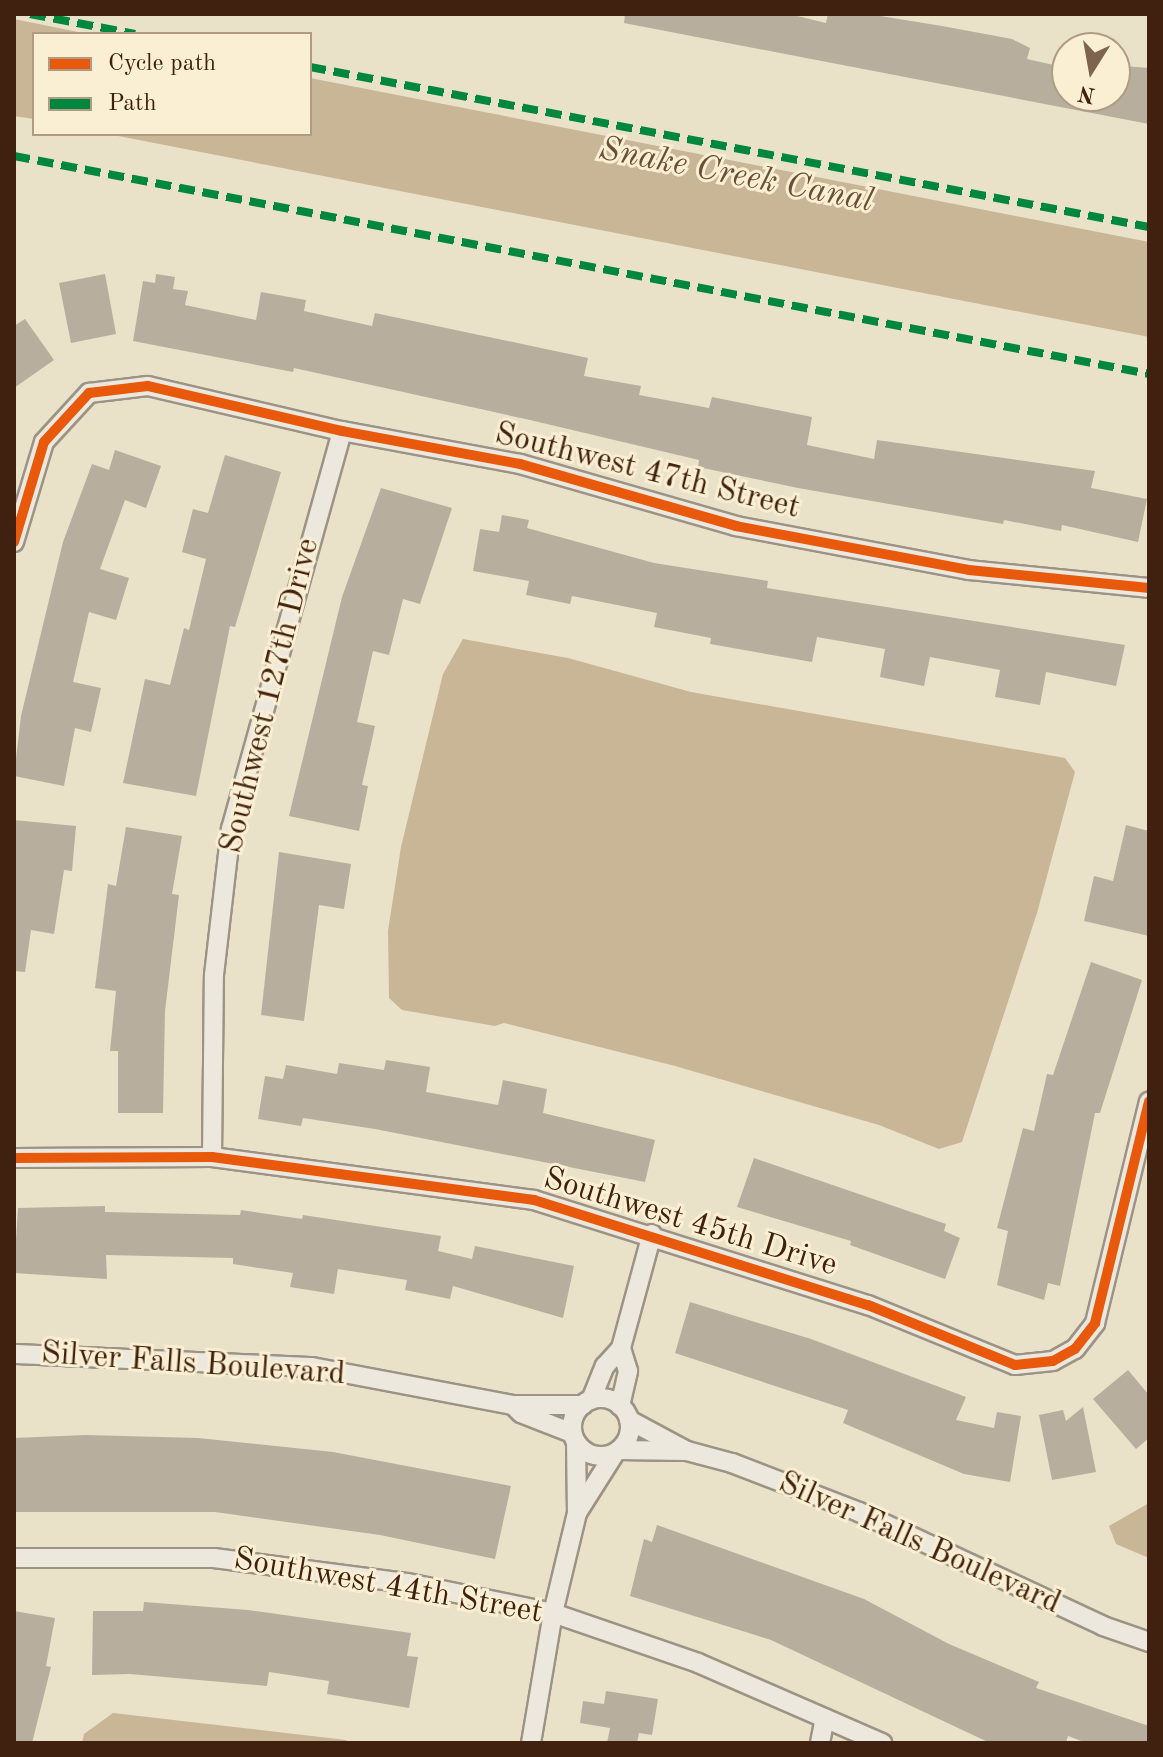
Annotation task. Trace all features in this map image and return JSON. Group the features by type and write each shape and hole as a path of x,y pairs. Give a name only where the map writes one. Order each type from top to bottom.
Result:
{"street":[{"name":"Southwest 47th Street","path":"14,542 44,442 89,393 148,386 342,431 520,464 736,526 969,570 1149,588"},
{"name":"Southwest 127th Drive","path":"212,1157 214,975 231,829 342,431"},
{"name":"Southwest 45th Drive","path":"14,1158 212,1157 534,1200 652,1234 868,1305 1015,1365 1053,1361 1075,1349 1095,1323 1149,1101"},
{"path":"531,1743 553,1613 577,1513 573,1418 587,1402 605,1366 621,1348 652,1234"},
{"path":"577,1513 628,1436 624,1413 628,1371 621,1348"},
{"name":"Silver Falls Boulevard","path":"14,1354 312,1367 513,1405 587,1402"},
{"path":"587,1402 624,1413"},
{"name":"Silver Falls Boulevard","path":"513,1405 521,1413 574,1438"},
{"name":"Silver Falls Boulevard","path":"624,1413 687,1451 859,1512 1103,1626 1149,1642"},
{"path":"574,1438 590,1454 617,1451"},
{"name":"Silver Falls Boulevard","path":"617,1451 687,1451"},
{"name":"Southwest 44th Street","path":"14,1558 214,1558 407,1583 553,1613 698,1663 882,1743"},
{"path":"820,1743 825,1718"}],"water":[{"path":"14,19 78,32 32,32 32,119 14,116"},
{"name":"Snake Creek Canal","path":"312,78 1149,242 1149,337 118,136 312,136"},
{"path":"463,639 568,658 691,692 1065,758 1075,772 1037,913 962,1142 939,1149 879,1125 675,1066 504,1023 495,1026 402,1010 389,998 388,931 401,847 443,674"},
{"path":"1149,1503 1149,1558 1116,1544 1109,1526"},
{"path":"113,1713 346,1740 349,1743 82,1743 84,1734"}],"building":[{"path":"625,14 789,14 826,23 828,14 868,14 1012,39 1030,48 1027,59 1051,64 1051,105 624,23"},
{"path":"1131,67 1149,68 1149,124 1087,112 1131,112"},
{"path":"105,274 116,334 71,343 59,283"},
{"path":"156,274 175,277 173,289 188,291 185,305 256,320 261,292 306,300 304,311 372,326 375,313 588,358 584,376 641,386 639,395 709,408 712,397 812,417 807,445 874,459 877,440 1095,471 1091,488 1147,499 1138,542 1062,525 1061,531 1004,520 1003,524 798,488 698,467 699,460 530,420 294,368 293,372 133,341 143,281 155,283"},
{"path":"25,319 54,360 14,388 14,326"},
{"path":"115,450 161,466 146,508 125,500 100,569 129,578 116,620 89,612 73,682 101,688 91,732 75,728 64,786 14,776 21,716 63,542 92,464 109,470"},
{"path":"225,455 281,472 235,627 230,626 196,796 123,783 145,679 170,685 184,628 189,630 206,559 182,552 193,509 208,513"},
{"path":"381,488 452,508 420,604 403,599 389,655 373,651 357,722 375,726 362,785 368,786 359,831 289,816 342,597"},
{"path":"502,515 529,520 527,528 654,563 768,581 767,588 1125,645 1116,686 1046,672 1040,705 995,697 1000,670 930,657 924,686 880,677 885,649 817,637 812,662 710,644 711,638 654,627 657,613 572,596 570,604 526,595 529,581 473,571 480,529 499,532"},
{"path":"14,820 76,826 72,871 64,870 54,934 31,930 25,972 14,971"},
{"path":"1126,825 1149,831 1149,936 1084,921 1094,876 1113,881"},
{"path":"126,827 182,836 172,894 179,895 165,1011 163,1113 118,1113 118,1051 110,1051 116,991 95,988 108,884 116,886"},
{"path":"279,852 351,864 344,909 319,905 304,1021 261,1015"},
{"path":"1091,962 1142,980 1100,1113 1095,1113 1060,1286 1048,1283 1044,1300 997,1285 1008,1231 997,1228 1023,1128 1034,1131 1047,1074 1053,1075"},
{"path":"386,1060 430,1067 426,1092 498,1105 503,1080 547,1089 543,1113 655,1140 645,1182 375,1129 303,1118 301,1126 258,1119 265,1076 283,1079 286,1065 337,1074 339,1063 384,1070"},
{"path":"754,1158 946,1224 944,1231 960,1238 945,1279 850,1245 851,1241 737,1207"},
{"path":"105,1206 105,1212 240,1215 241,1210 302,1219 303,1215 441,1236 438,1251 472,1259 475,1246 574,1266 563,1318 453,1286 450,1299 405,1290 407,1280 338,1269 334,1294 290,1287 293,1273 233,1264 233,1258 106,1255 107,1279 14,1273 18,1208"},
{"path":"690,1302 811,1339 966,1397 956,1420 994,1428 997,1412 1021,1416 1010,1482 964,1474 843,1423 848,1410 675,1353"},
{"path":"1128,1370 1149,1395 1149,1438 1136,1449 1093,1399"},
{"path":"1083,1407 1096,1472 1052,1480 1039,1415 1063,1410 1066,1421"},
{"path":"86,1435 198,1438 333,1452 511,1486 495,1559 380,1535 215,1512 14,1512 14,1438"},
{"path":"657,1525 864,1599 949,1644 1039,1682 1036,1688 1149,1726 1149,1743 1087,1743 1068,1736 1066,1743 990,1743 771,1640 630,1596 644,1539 652,1542"},
{"path":"144,1602 248,1610 411,1633 407,1656 418,1657 409,1708 327,1694 329,1681 269,1672 267,1686 130,1674 92,1675 93,1611 143,1611"},
{"path":"14,1611 55,1618 46,1666 51,1667 32,1743 14,1743"},
{"path":"606,1691 658,1699 652,1735 639,1733 637,1743 607,1743 610,1728 580,1723 583,1701 604,1704"}],"marked path":[{"path":"30,14 124,32"},
{"path":"312,67 1149,227"},
{"path":"14,156 1149,374"}],"cycle path":[{"path":"14,542 44,442 89,393 148,386 342,431 520,464 736,526 969,570 1149,588"},
{"path":"14,1158 212,1157 534,1200 868,1305 1015,1365 1053,1361 1075,1349 1095,1323 1149,1101"}]}
